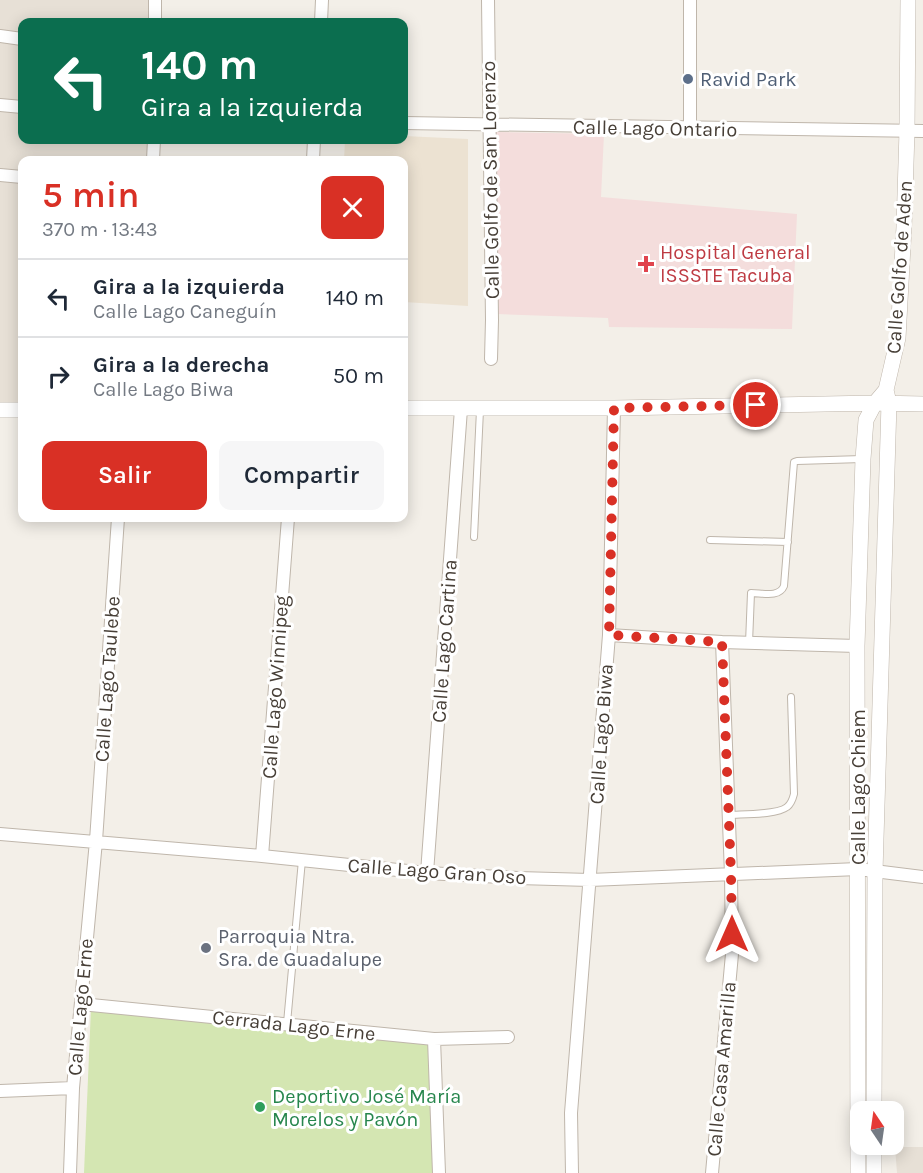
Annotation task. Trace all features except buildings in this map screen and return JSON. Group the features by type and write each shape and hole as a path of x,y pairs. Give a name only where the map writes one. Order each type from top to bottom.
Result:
{"street":[{"path":"155,0 155,18"},
{"path":"321,18 322,0"},
{"name":"Calle Golfo de San Lorenzo","path":"489,0 491,359"},
{"path":"690,0 690,128"},
{"name":"Calle Golfo de Aden","path":"883,399 898,338 907,131 908,0"},
{"path":"0,36 18,38"},
{"path":"0,105 18,107"},
{"name":"Calle Lago Ontario","path":"408,123 923,131"},
{"path":"0,175 18,177"},
{"path":"408,408 614,408 883,399 923,404"},
{"name":"Calle Lago Chiem","path":"858,1173 857,646 863,459 866,420 883,399"},
{"name":"Calle Lago Chiem","path":"874,1101 875,872 883,399"},
{"name":"Calle Lago Biwa","path":"572,1173 571,1113 609,635 614,408"},
{"name":"Calle Lago Cartina","path":"427,873 461,409"},
{"path":"0,410 18,410"},
{"name":"Calle Lago Taulebe","path":"96,841 118,522"},
{"name":"Calle Lago Winnipeg","path":"262,855 288,522"},
{"path":"609,635 722,642 857,646"},
{"name":"Calle Casa Amarilla","path":"712,1173 732,954 722,642"},
{"name":"Calle Lago Gran Oso","path":"0,834 262,855 427,873 590,880 858,869 923,877"},
{"name":"Calle Lago Erne","path":"70,1173 73,1088 96,841"},
{"name":"Cerrada Lago Erne","path":"81,1004 434,1039 508,1037"},
{"path":"434,1039 439,1173"},
{"path":"0,1091 73,1088"},
{"path":"874,1155 874,1173"}],"lane":[{"path":"474,537 480,409"},
{"path":"749,643 751,593 777,594 784,586 794,462 863,459"},
{"path":"710,540 788,542"},
{"path":"729,816 779,811 788,807 792,801 794,794 791,697"},
{"path":"288,1023 302,859"}],"shaded area":[{"path":"0,0 150,0 150,18 18,18 18,33 0,31"},
{"path":"0,41 18,43 18,102 0,100"},
{"path":"0,109 18,111 18,144 150,144 149,156 18,156 18,171 0,170"},
{"name":"Hospital General ISSSTE Tacuba","path":"496,132 604,134 601,197 797,214 792,329 609,327 608,318 497,314"},
{"path":"408,136 468,139 468,306 408,302 408,156 344,156 345,144 408,144"},
{"path":"0,181 18,182 18,405 0,405"},
{"path":"904,1147 923,1147 923,1173 897,1173 896,1155 904,1155"}],"green space":[{"name":"Deportivo José María Morelos y Pavón","path":"91,1008 431,1040 436,1173 84,1173"}],"place":[{"name":"Ravid Park","path":"688,79"},
{"name":"Hospital General ISSSTE Tacuba","path":"646,264"},
{"name":"Parroquia Ntra. Sra. de Guadalupe","path":"206,948"},
{"name":"Deportivo José María Morelos y Pavón","path":"260,1107"}],"route":[{"path":"732,934 722,642 609,635 614,408 756,405"}]}
